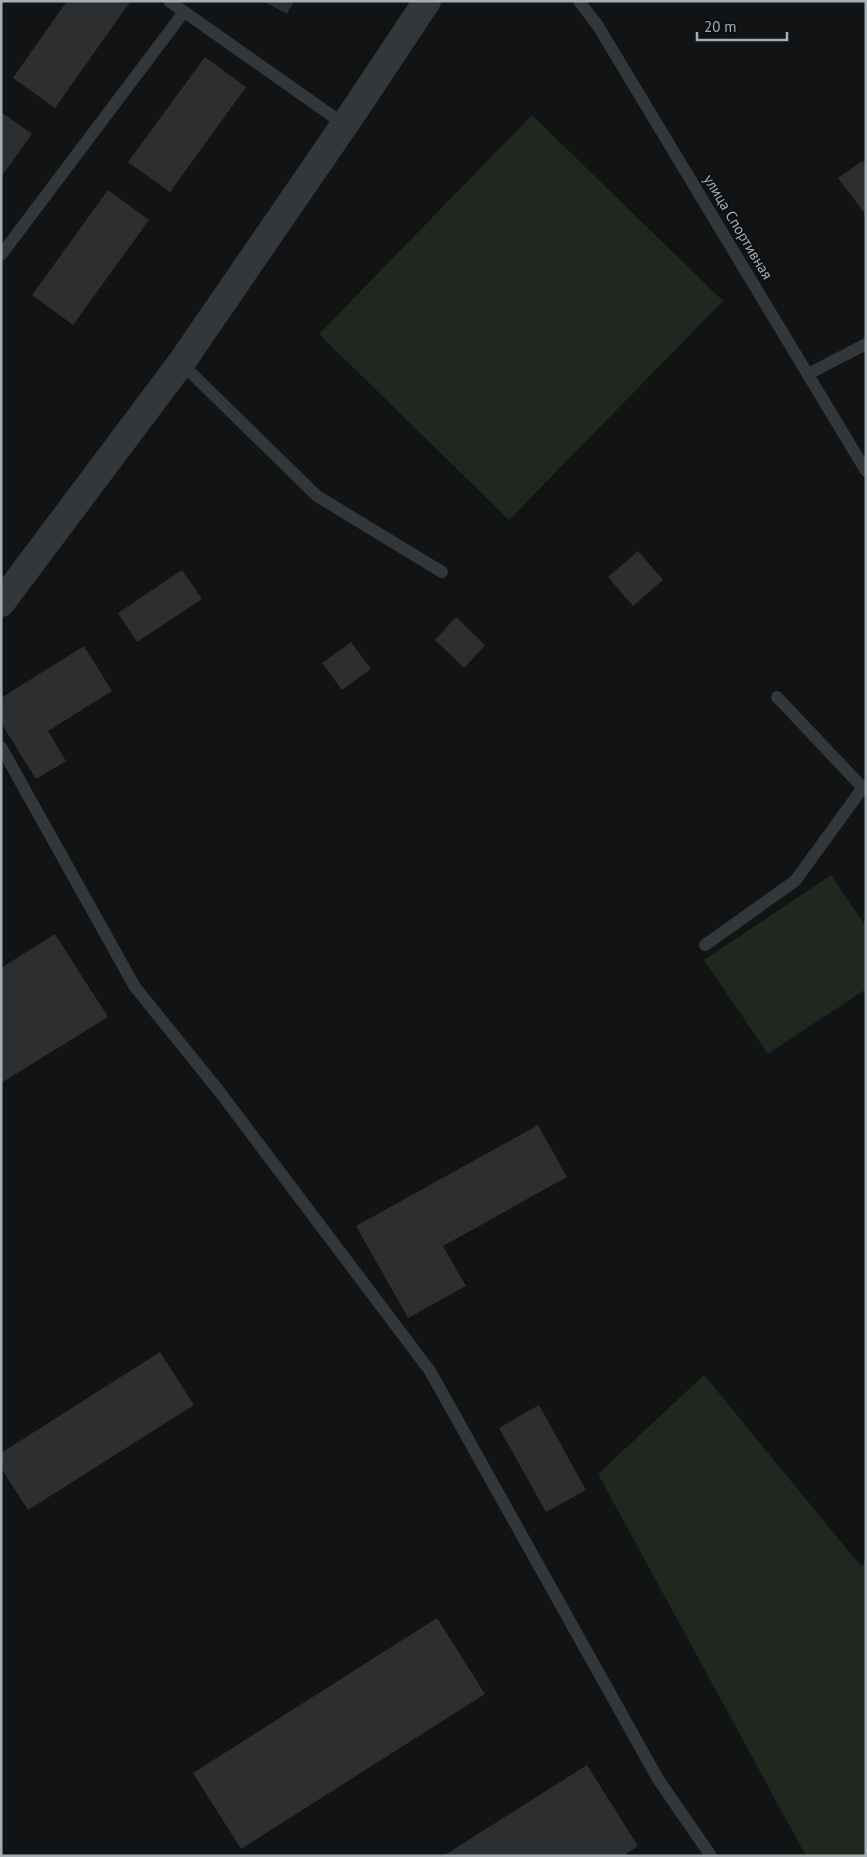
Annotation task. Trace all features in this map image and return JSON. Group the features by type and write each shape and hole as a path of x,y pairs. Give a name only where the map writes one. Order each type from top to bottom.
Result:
{"street":[{"path":"1,603 181,363 345,125 426,1"}],"lane":[{"path":"169,1 345,125"},
{"name":"улица Спортивная","path":"579,1 598,26 866,470"},
{"path":"1,255 184,12"},
{"path":"808,374 866,344"},
{"path":"181,363 317,496 442,572"},
{"path":"705,945 795,881 865,788 777,697"},
{"path":"1,747 135,987 219,1091 430,1372 658,1779 711,1856"}],"shaded area":[{"path":"532,115 723,301 509,520 319,334"},
{"path":"831,875 866,927 866,989 768,1054 704,960"},
{"path":"704,1375 860,1565 866,1565 866,1856 806,1856 598,1474"}],"building":[{"path":"67,1 130,2 55,108 13,78"},
{"path":"263,1 294,1 287,14"},
{"path":"205,57 246,87 170,192 128,162"},
{"path":"1,112 32,134 1,177"},
{"path":"862,161 866,166 866,215 838,178"},
{"path":"108,190 149,220 73,325 32,295"},
{"path":"638,551 663,580 633,606 608,577"},
{"path":"182,570 202,599 137,642 118,613"},
{"path":"456,617 485,645 464,668 435,640"},
{"path":"351,642 371,669 342,690 322,663"},
{"path":"84,646 112,691 48,731 66,761 36,779 1,723 1,698"},
{"path":"55,934 108,1017 1,1083 1,968"},
{"path":"538,1125 567,1177 443,1246 466,1286 408,1318 356,1226"},
{"path":"160,1352 194,1405 28,1510 1,1468 1,1453"},
{"path":"539,1405 586,1490 546,1512 499,1428"},
{"path":"437,1618 485,1694 241,1849 193,1773"},
{"path":"587,1765 638,1846 623,1856 443,1856"}]}
